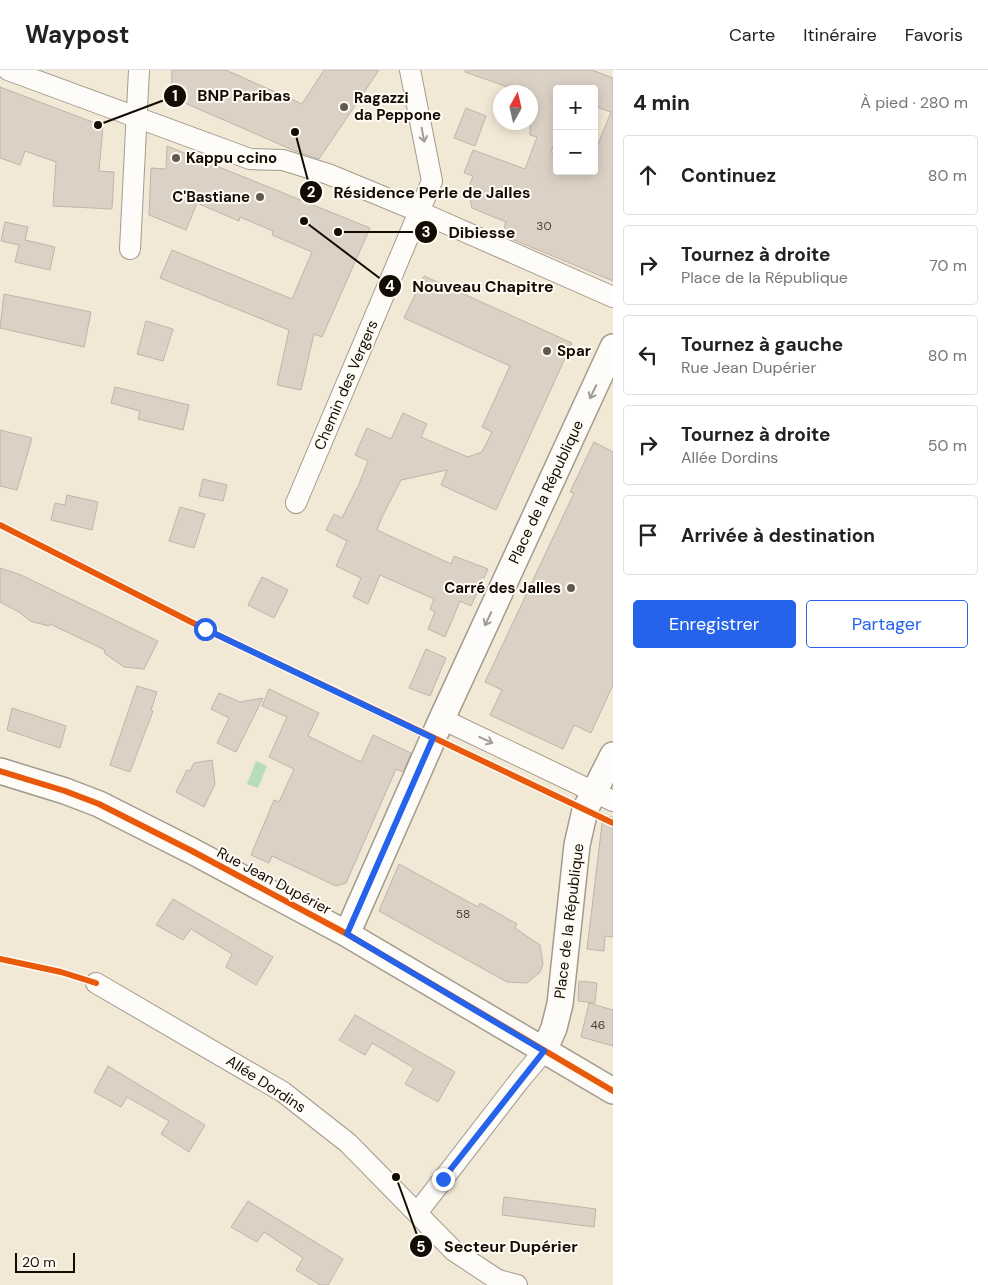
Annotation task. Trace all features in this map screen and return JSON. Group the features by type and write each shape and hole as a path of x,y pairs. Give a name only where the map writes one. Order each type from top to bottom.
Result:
{"street":[{"path":"8,70 250,159 283,160 310,168 420,212 613,297"},
{"path":"130,249 135,118 139,70"},
{"name":"Chemin des Vergers","path":"296,503 432,181 410,70"},
{"name":"Place de la République","path":"347,934 442,719 613,347"},
{"path":"442,719 604,796"},
{"name":"Place de la République","path":"544,1051 554,1028 560,1004 577,845 585,810 604,796 613,755"},
{"name":"Rue Jean Dupérier","path":"0,771 100,804 201,856 347,934 613,1091"},
{"name":"Rue Jean Dupérier","path":"0,779 44,785"},
{"name":"Allée Dordins","path":"96,983 283,1092 348,1143 454,1251 498,1280 517,1285"},
{"path":"417,1213 544,1051"}],"shaded area":[{"path":"256,761 267,766 258,788 247,784"}],"building":[{"path":"172,70 226,70 302,104 324,70 379,70 319,159 295,151 171,97"},
{"path":"465,70 592,70 613,78 613,281 502,235 506,222 472,208 468,189 473,176 464,173 473,150 525,169 537,137 530,135 530,130 538,130 538,85 502,85 465,72"},
{"path":"0,87 103,126 99,171 114,172 112,209 53,206 56,162 25,151 20,165 0,158"},
{"path":"466,108 486,116 475,146 454,138"},
{"path":"167,146 370,228 322,337 314,334 301,390 277,385 289,330 160,278 172,250 292,299 312,252 272,235 273,231 240,217 239,221 197,203 186,230 149,215 151,168 166,169"},
{"path":"5,222 28,227 25,240 55,247 50,270 15,262 19,245 1,241"},
{"path":"424,276 572,343 496,510 441,485 447,470 401,480 382,517 377,530 451,564 454,556 488,569 471,606 460,601 445,637 428,629 435,612 430,609 434,599 380,575 368,604 353,597 361,578 336,566 347,541 326,530 334,514 342,518 359,484 368,461 355,455 367,428 391,439 403,413 427,424 421,437 468,457 482,452 492,432 482,427 510,366 404,318"},
{"path":"4,294 91,312 84,347 0,328"},
{"path":"146,321 173,329 163,361 137,354"},
{"path":"115,387 189,405 183,430 138,419 140,411 111,403"},
{"path":"0,430 32,438 17,490 0,486"},
{"name":"Carré des Jalles","path":"594,442 613,452 613,685 591,733 574,725 563,749 490,715 502,690 485,682 574,493 570,492"},
{"path":"203,479 227,485 223,501 199,496"},
{"path":"67,495 98,502 92,530 51,520 55,503 65,505"},
{"path":"180,507 205,514 194,548 169,541"},
{"path":"0,568 21,575 158,641 144,669 124,667 104,653 105,650 50,624 49,626 30,621 19,612 0,602"},
{"path":"262,577 288,590 274,618 248,605"},
{"path":"426,649 446,658 430,696 409,688"},
{"path":"137,686 157,692 151,710 153,711 130,772 110,765"},
{"path":"269,689 319,713 308,736 361,762 373,735 411,753 403,772 396,769 346,883 336,886 272,856 269,863 251,855 274,800 279,802 294,769 269,757 287,717 262,706"},
{"path":"219,693 240,702 263,698 236,752 217,743 229,718 211,709"},
{"path":"12,708 66,726 60,748 7,730"},
{"path":"212,760 215,784 204,807 176,792 187,770 190,771 194,763"},
{"path":"603,816 613,817 613,937 605,936 604,951 587,949"},
{"path":"399,864 478,907 480,903 517,924 515,928 540,945 543,964 540,972 527,983 507,982 379,911"},
{"path":"173,899 273,957 256,985 226,967 232,954 191,929 183,940 156,925"},
{"path":"579,981 597,983 595,1003 578,1001"},
{"path":"589,1003 613,1010 613,1046 581,1037"},
{"path":"355,1015 455,1072 438,1102 405,1084 414,1068 372,1043 365,1055 339,1040"},
{"path":"108,1066 205,1125 189,1152 161,1134 169,1121 127,1097 121,1107 94,1092"},
{"path":"504,1197 596,1209 594,1227 502,1215"},
{"path":"248,1201 343,1259 328,1285 320,1285 296,1270 303,1258 264,1232 257,1242 231,1227"}],"cycle path":[{"path":"0,525 205,629 613,823"},
{"path":"0,771 65,791 99,804 192,851 347,934 613,1091"},
{"path":"0,959 61,972 96,983"}],"place":[{"name":"Ragazzi da Peppone","path":"344,107"},
{"name":"BNP Paribas","path":"98,125"},
{"name":"Résidence Perle de Jalles","path":"295,132"},
{"name":"Kappu ccino","path":"176,158"},
{"name":"C'Bastiane","path":"260,197"},
{"name":"Nouveau Chapitre","path":"304,221"},
{"name":"Dibiesse","path":"338,232"},
{"name":"Spar","path":"547,351"},
{"name":"Carré des Jalles","path":"571,588"},
{"name":"Secteur Dupérier","path":"396,1177"}],"route":[{"path":"205,629 433,738 347,934 544,1051 443,1179"}]}
